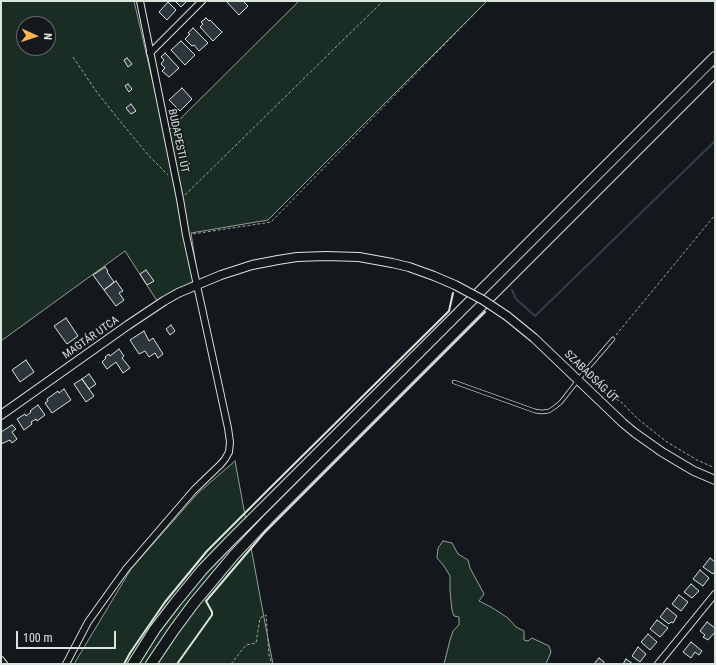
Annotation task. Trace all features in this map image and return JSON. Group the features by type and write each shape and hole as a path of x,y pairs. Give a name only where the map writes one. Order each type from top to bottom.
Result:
{"highway":[{"path":"132,664 175,602 202,570 226,545 715,57"},
{"path":"151,664 199,597 234,555 268,519 715,72"}],"street":[{"name":"BUDAPESTI ÚT","path":"66,664 88,622 126,569 194,490 221,464 229,452 230,442 228,428 186,235 140,1"},
{"path":"150,53 202,1"},
{"name":"MAGTÁR UTCA","path":"1,415 150,310 178,293 221,274 252,265 297,257 359,257 392,263 421,271 455,285"},
{"name":"SZABADSÁG ÚT","path":"455,285 483,300 507,316 534,338 623,423 647,442 694,471 715,480"},
{"path":"658,664 715,594"},
{"path":"1,660 4,664"}],"lane":[{"path":"454,382 535,411 549,411 561,402 613,339"}],"path":[{"path":"180,199 383,1"},
{"path":"186,235 271,222 487,1"},
{"path":"73,57 118,120 150,157 177,184"},
{"path":"613,339 715,215"},
{"path":"598,388 621,402 638,419 667,442 697,460 715,468"},
{"path":"231,664 246,645 256,643 260,618 266,616 269,655 272,664"}],"green space":[{"path":"1,1 134,1 165,134 299,1 487,1 268,220 191,233 198,278 159,304 125,251 1,341"},
{"path":"235,461 273,664 74,664 131,569 198,493"},
{"path":"443,541 452,543 458,554 468,560 470,568 484,594 479,601 508,618 516,627 524,631 524,640 528,641 532,638 549,646 551,652 546,664 444,664 453,631 459,625 459,617 454,616 452,610 450,576 437,558 438,548"}],"building":[{"path":"175,1 187,1 181,7"},
{"path":"226,1 243,1 248,6 239,15"},
{"path":"168,2 176,10 167,20 159,12"},
{"path":"206,18 222,32 213,41 200,27 203,24 201,22"},
{"path":"193,28 208,43 199,51 194,45 192,46 185,39"},
{"path":"181,41 195,55 185,65 171,50"},
{"path":"165,53 179,68 169,77 162,71 165,68 161,64 164,60 161,57"},
{"path":"127,58 132,64 128,67 124,60"},
{"path":"128,84 132,89 129,92 125,86"},
{"path":"182,88 192,99 180,111 169,100"},
{"path":"131,104 136,111 131,114 126,108"},
{"path":"105,267 114,282 104,290 93,275"},
{"path":"146,270 154,281 147,285 140,274"},
{"path":"116,281 123,291 119,293 124,300 116,306 104,290"},
{"path":"66,318 78,336 67,344 54,326"},
{"path":"171,325 175,331 170,335 166,329"},
{"path":"144,331 149,341 153,338 163,354 158,358 155,353 149,357 145,351 139,354 130,340"},
{"path":"119,349 124,356 122,358 130,368 123,373 116,362 107,369 102,362 106,358 105,357 109,354 110,356"},
{"path":"26,360 34,372 20,382 12,370"},
{"path":"89,374 96,384 89,389 82,379"},
{"path":"82,379 94,396 86,402 74,384"},
{"path":"64,389 71,400 52,413 45,403 48,401 47,399 58,391 59,393"},
{"path":"38,405 45,415 37,421 36,419 31,422 32,424 24,430 17,419 25,414 26,416"},
{"path":"12,425 16,429 12,432 17,439 12,443 10,440 1,444 1,432"},
{"path":"710,558 715,562 715,571 713,574 703,567"},
{"path":"700,570 709,578 703,586 693,579"},
{"path":"691,584 699,591 692,598 684,592"},
{"path":"679,595 688,602 681,611 672,604"},
{"path":"667,608 677,616 673,623 671,622 669,624 660,617"},
{"path":"657,620 668,628 660,637 650,629"},
{"path":"707,622 715,628 715,632 708,640 703,637 705,635 700,631"},
{"path":"648,634 657,642 650,650 641,642"},
{"path":"691,642 702,651 699,655 695,652 691,658 683,652"},
{"path":"638,647 646,654 640,662 632,656"},
{"path":"599,658 604,662 603,664 594,664"},
{"path":"626,659 633,664 623,664"}],"waterway":[{"path":"512,290 516,299 535,316 715,141"}],"wall":[{"path":"124,664 165,602 207,551 449,311 453,293"},
{"path":"177,664 212,615 206,601 264,533 485,312"}]}
